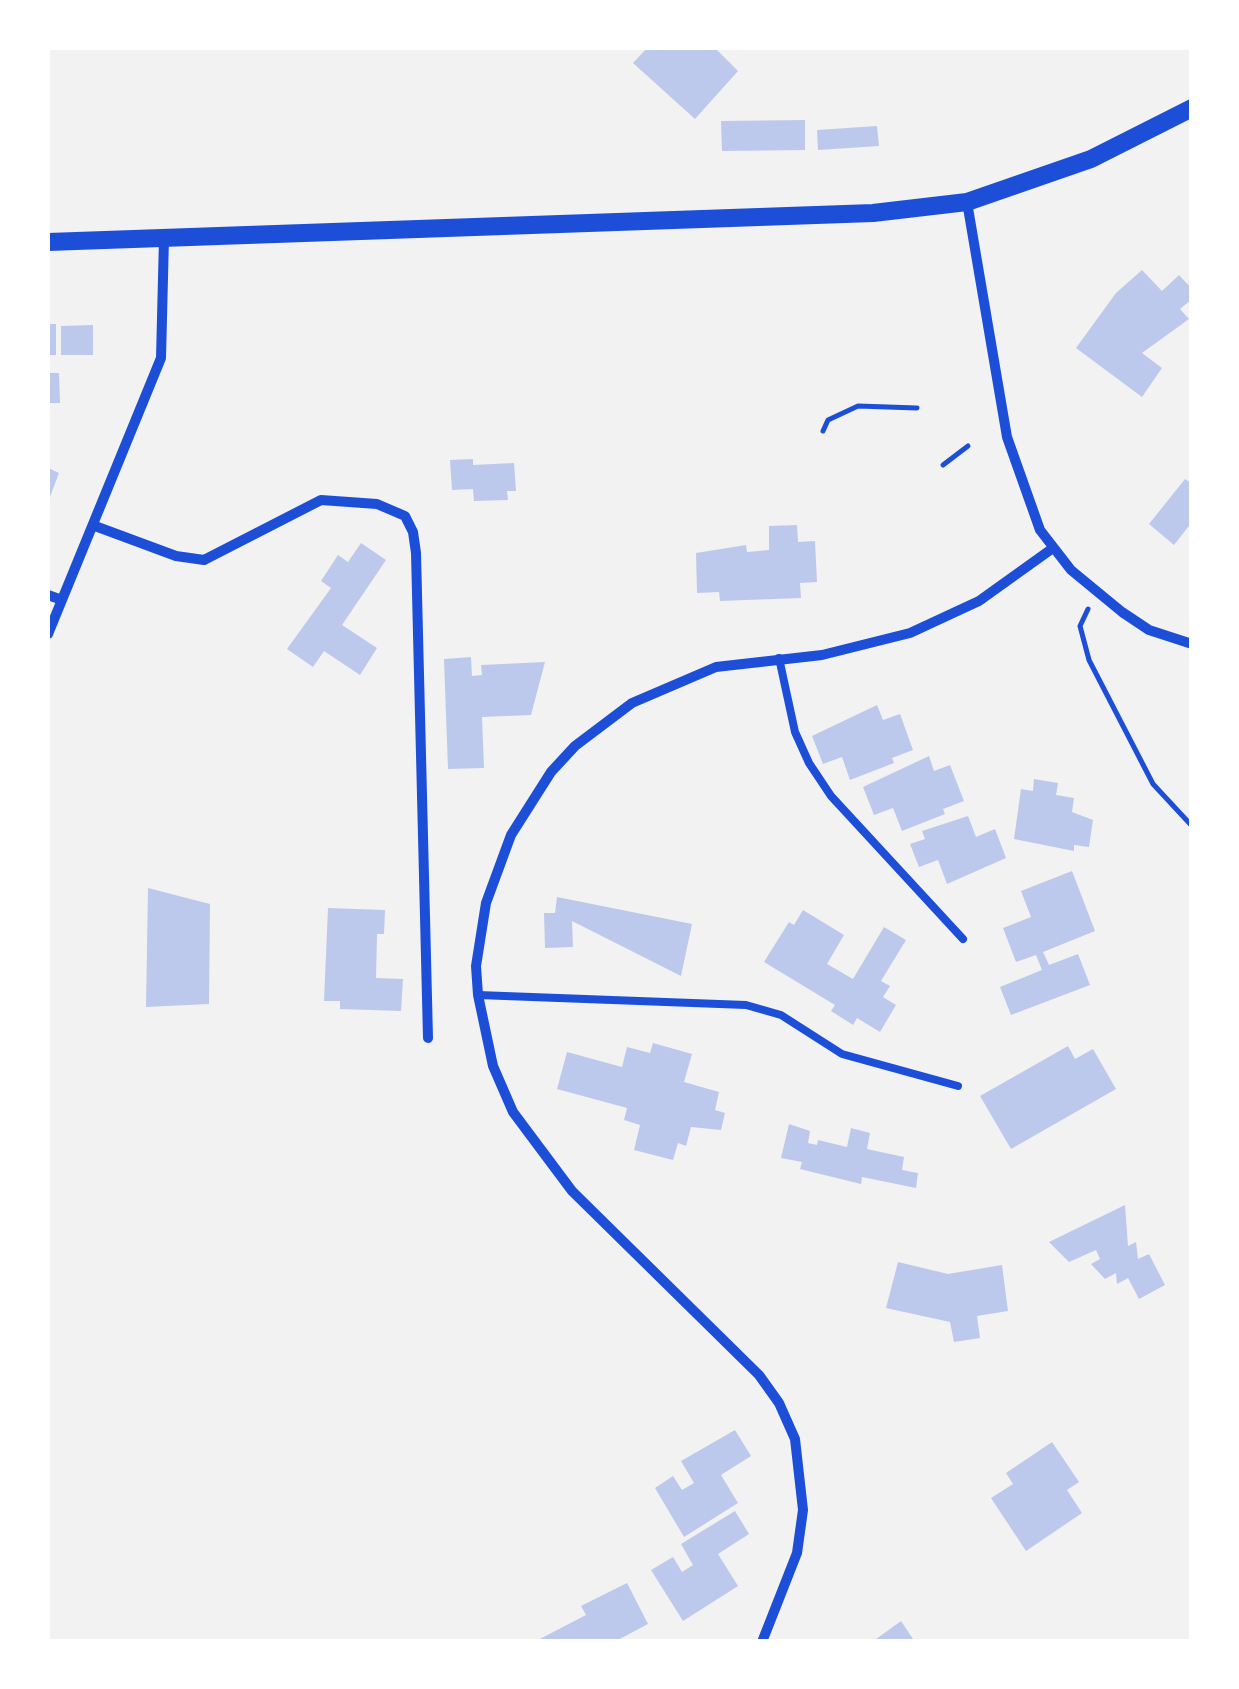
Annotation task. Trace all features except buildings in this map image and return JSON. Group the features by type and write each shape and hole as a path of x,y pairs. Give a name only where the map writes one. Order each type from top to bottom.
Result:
{"street":[{"path":"48,242 874,213 967,202 1074,166 1192,108"},
{"path":"967,202 1007,437 1030,510 1052,548 1096,592 1150,630 1192,644"},
{"path":"48,634 161,358 164,238"},
{"path":"95,526 176,556 204,560 321,500 377,504 405,516 413,532 416,554 428,1038"},
{"path":"762,1642 797,1553 803,1510 795,1439 780,1403 735,1347 603,1224 538,1149 513,1112 493,1066 478,995 479,938 486,903 510,835 551,772 603,724 662,688 716,667 868,646 944,620 1010,582 1052,548"},
{"path":"48,594 62,600"}],"lane":[{"path":"779,658 796,732 809,763 832,796 963,939"},
{"path":"478,995 756,1007 781,1015 842,1054 958,1086"}],"path":[{"path":"822,431 828,420 858,406 917,408"},
{"path":"943,465 968,446"},
{"path":"1096,592 1080,626 1088,660 1153,784 1192,826"}]}
